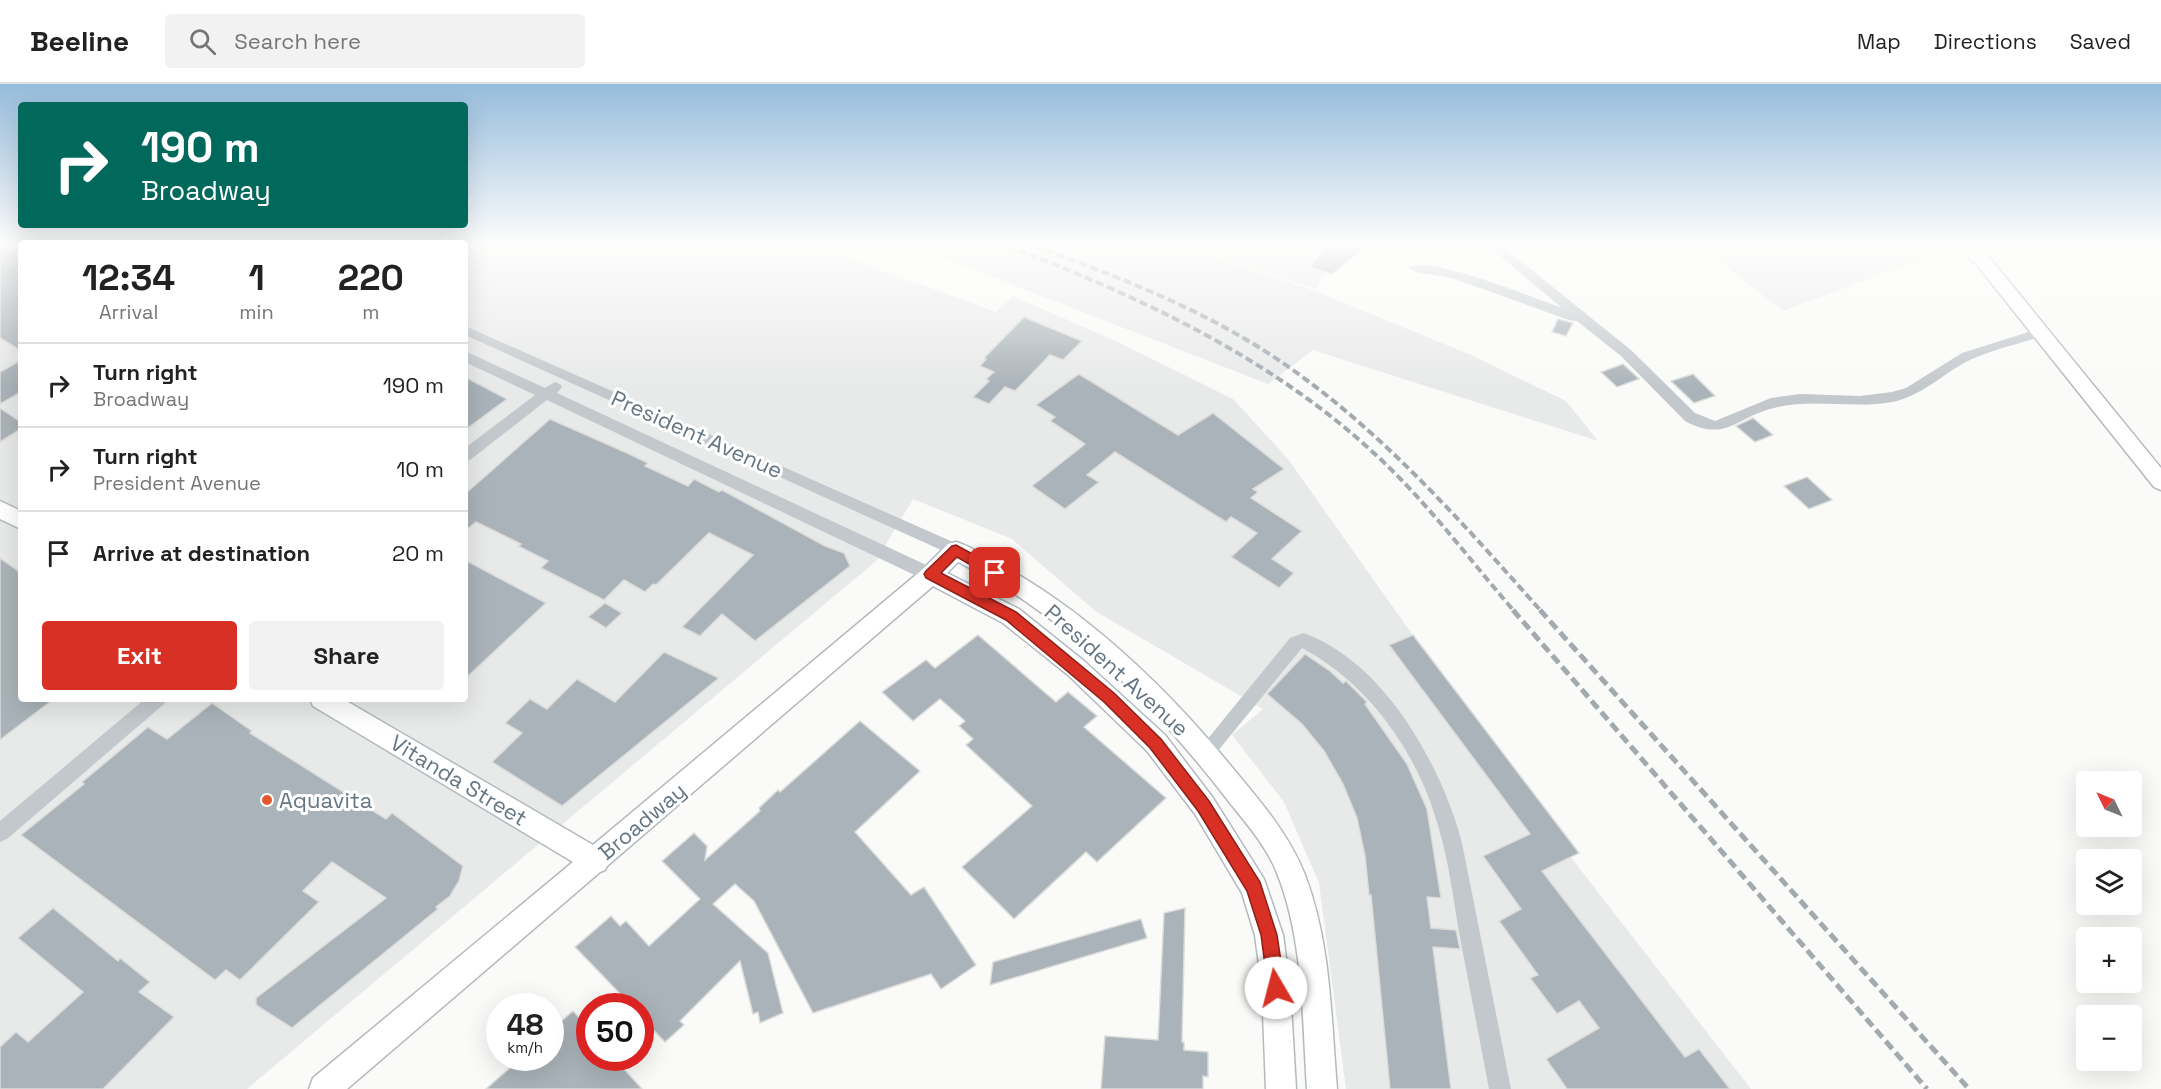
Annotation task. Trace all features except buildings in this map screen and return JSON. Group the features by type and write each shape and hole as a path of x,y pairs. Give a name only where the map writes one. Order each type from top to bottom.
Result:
{"main road":[{"path":"2009,293 2161,482"},
{"path":"0,509 18,519"},
{"name":"Broadway","path":"324,1089 596,861 931,574 956,550"},
{"name":"President Avenue","path":"956,550 1034,595 1099,647 1152,695 1206,752 1269,834 1290,873 1304,914 1311,953 1322,1089"},
{"name":"President Avenue","path":"931,574 1011,616 1076,668 1156,743 1204,806 1254,888 1269,935 1276,988 1281,1089"},
{"name":"Vitanda Street","path":"327,702 596,861"},
{"path":"1204,806 1231,785"}],"street":[{"path":"1507,293 1583,320"},
{"path":"1550,293 1633,359 1690,417 1709,426 1781,402 1800,399 1860,401 1893,398 1911,391 1967,356 2041,332"},
{"name":"President Avenue","path":"468,331 956,550"},
{"name":"President Avenue","path":"468,357 931,574"},
{"path":"468,454 567,377"},
{"path":"1206,752 1296,643 1303,640 1344,665 1366,686 1413,745 1439,799 1453,849 1500,1089"},
{"path":"0,833 154,702"}],"shaded area":[{"path":"0,293 18,293 18,702 468,702 468,293 944,293 996,312 1013,296 1120,343 1233,399 1288,459 1562,846 1751,1089 1346,1089 1319,883 1284,802 1232,735 1263,709 1095,611 1012,539 913,499 876,561 247,1089 0,1089"},
{"path":"1034,293 1320,293 1471,355 1566,401 1598,441 1313,350 1268,384"},
{"path":"1760,293 1831,293 1783,311"}],"railway":[{"path":"1120,293 1202,333 1248,359 1293,388 1336,420 1395,473 1514,611"},
{"path":"1153,293 1192,310 1251,343 1280,361 1352,416 1450,510 1541,611"},
{"path":"1513,610 1927,1089"},
{"path":"1540,610 1969,1089"}],"place":[{"name":"Aquavita","path":"267,800"}],"route":[{"path":"995,573 956,550 931,574 1011,616 1076,668 1156,743 1204,806 1254,888 1269,935 1276,988"}]}
